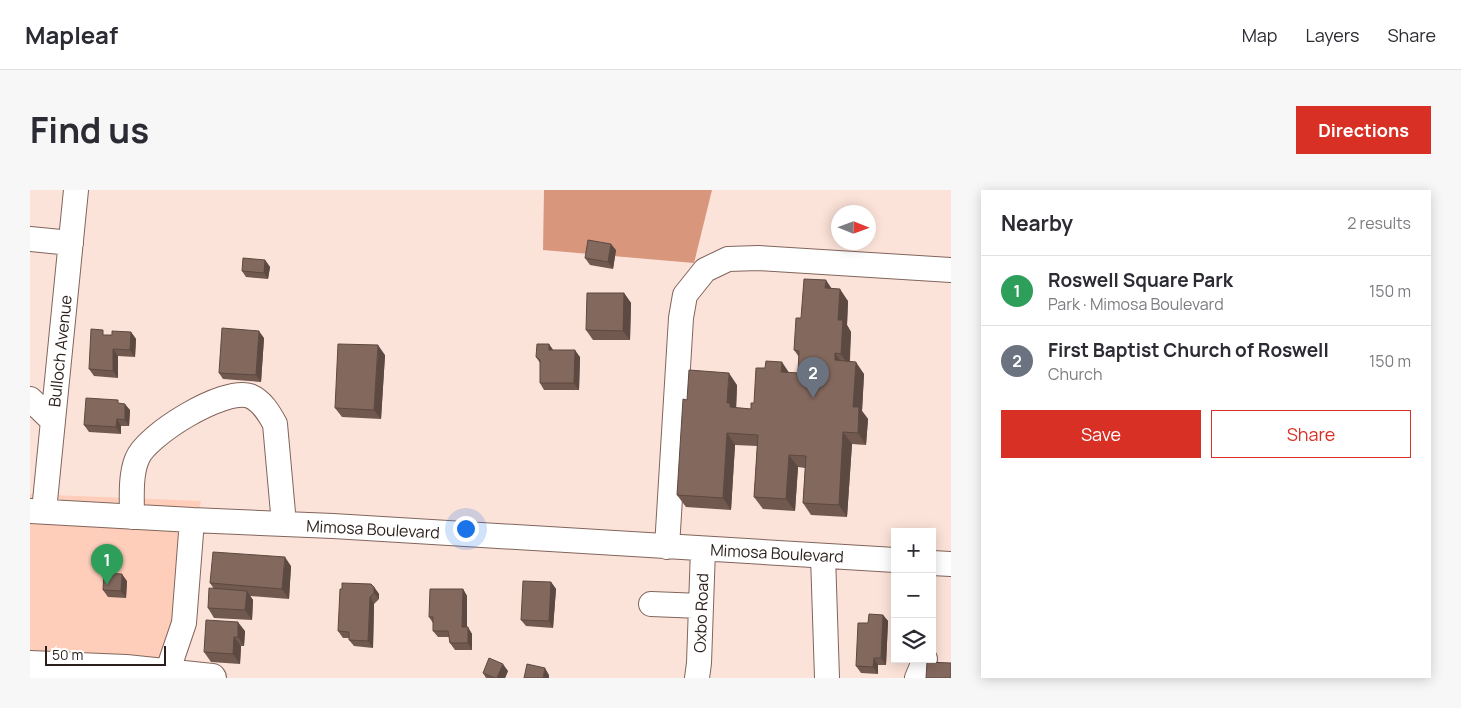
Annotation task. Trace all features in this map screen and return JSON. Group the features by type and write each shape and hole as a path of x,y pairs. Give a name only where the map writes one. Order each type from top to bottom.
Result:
{"highway":[{"path":"30,665 126,668 167,675 212,678"}],"street":[{"name":"Bulloch Avenue","path":"37,511 53,421 76,190"},
{"path":"30,239 71,243"},
{"path":"667,547 681,318 685,295 704,270 728,259 758,258 951,270"},
{"path":"132,517 135,467 137,458 146,446 176,421 213,401 248,395 259,401 275,424 284,524"},
{"path":"30,399 53,421"},
{"name":"Mimosa Boulevard","path":"37,511 891,560"},
{"path":"167,675 184,623 192,520"},
{"name":"Oxbo Road","path":"697,678 703,549"},
{"path":"823,556 826,678"},
{"path":"936,562 951,564"},
{"path":"651,604 701,606"},
{"path":"917,678 923,663"}],"shaded area":[{"path":"544,190 712,190 694,263 543,250"},
{"path":"30,494 201,501 167,673 30,670"}],"building":[{"path":"588,240 611,244 608,262 585,258"},
{"path":"243,258 265,260 264,273 242,271"},
{"path":"804,279 826,280 825,288 840,289 838,320 843,320 841,354 835,353 835,360 856,362 853,407 859,407 858,433 843,432 839,505 803,503 806,456 789,455 786,499 754,497 758,435 727,433 723,498 677,495 683,399 687,400 689,370 729,373 727,403 730,403 730,407 751,409 751,403 754,403 756,368 765,368 766,361 782,362 781,372 798,373 799,351 794,350 796,318 801,318"},
{"path":"587,293 624,293 623,331 586,330"},
{"path":"222,328 259,331 256,375 219,373"},
{"path":"91,329 103,330 103,335 112,335 112,331 131,332 130,350 113,349 113,371 89,369"},
{"path":"338,344 378,345 374,410 335,408"},
{"path":"537,344 549,344 549,350 575,350 574,383 540,383 540,360 536,357"},
{"path":"86,398 118,400 118,403 125,404 125,420 117,419 116,427 84,425"},
{"path":"213,552 285,557 282,589 210,583"},
{"path":"104,573 122,574 121,591 103,590"},
{"path":"523,581 551,582 549,621 521,620"},
{"path":"342,583 371,584 374,587 374,593 370,597 368,641 349,640 349,632 338,631"},
{"path":"209,588 247,591 245,610 208,608"},
{"path":"430,589 463,589 462,627 468,627 468,643 450,643 448,631 433,631 433,617 429,617"},
{"path":"869,614 883,615 881,658 874,658 873,667 856,666 858,623 868,623"},
{"path":"206,620 238,622 238,637 234,637 233,654 204,652"},
{"path":"489,658 503,664 497,678 483,673"},
{"path":"927,663 951,663 951,678 926,678"},
{"path":"527,664 545,668 543,678 524,678"}],"place":[{"name":"First Baptist Church of Roswell","path":"813,398"},
{"name":"Roswell Square Park","path":"107,585"}]}
